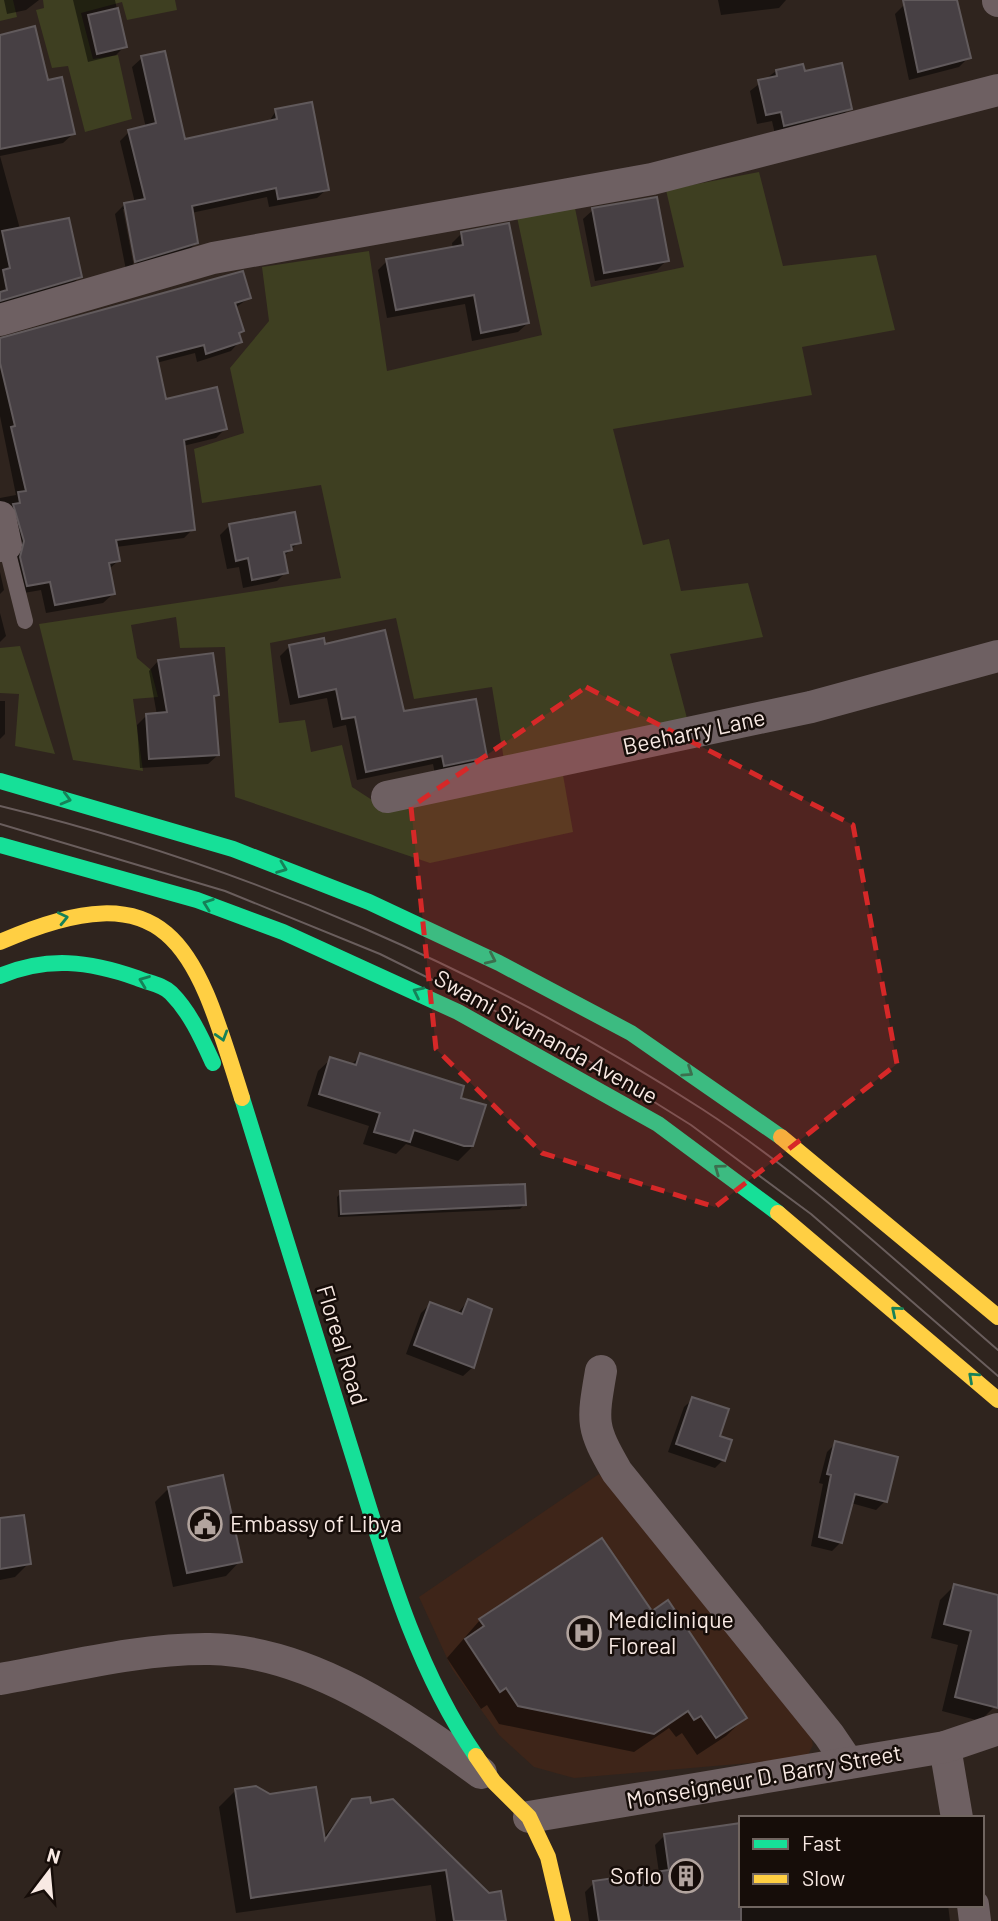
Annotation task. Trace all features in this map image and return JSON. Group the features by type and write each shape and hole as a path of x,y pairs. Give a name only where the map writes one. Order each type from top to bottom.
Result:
{"street":[{"path":"0,320 213,258 652,179 998,90"},
{"name":"Beeharry Lane","path":"387,797 811,707 998,656"},
{"path":"0,781 233,849 369,902 499,963 631,1033 766,1124 998,1317"},
{"name":"Swami Sivananda Avenue","path":"0,845 197,900 283,932 446,1006 564,1070 657,1124 792,1223 998,1400"},
{"name":"Floreal Road","path":"0,942 40,923 87,912 142,919 169,934 198,973 213,1006 383,1552 419,1653 452,1721 494,1782 529,1817 548,1857 563,1921"},
{"path":"0,976 19,967 68,959 119,971 169,991 198,1032 258,1156"},
{"path":"601,1371 593,1419 597,1438 617,1472 829,1735 848,1763"},
{"path":"0,1679 161,1652 211,1649 253,1654 292,1664 337,1683 425,1732 494,1782"},
{"name":"Monseigneur D. Barry Street","path":"529,1817 945,1746 998,1729"},
{"path":"945,1746 957,1816"}],"lane":[{"path":"2,536 25,621"}],"highlighted area":[{"path":"586,687 853,825 897,1064 715,1207 542,1153 436,1049 411,807"}],"shaded area":[{"name":"Mediclinique Floreal","path":"599,1474 808,1723 813,1745 808,1755 796,1759 574,1778 534,1767 499,1735 452,1669 419,1597"}],"green space":[{"path":"0,0 13,0 17,17 0,21"},
{"path":"43,0 175,0 177,10 127,20 122,2 81,13 93,59 118,55 132,119 85,132 68,66 52,68 36,10 44,8"},
{"path":"759,172 783,266 876,255 895,330 802,347 812,395 613,429 643,545 669,539 681,591 748,583 763,637 670,654 688,722 504,760 492,687 414,699 396,618 270,643 279,723 305,720 311,752 342,745 352,787 386,809 563,775 573,832 430,863 235,797 225,647 180,648 176,617 131,625 137,658 151,670 158,697 133,699 143,771 73,760 39,624 341,578 321,485 202,503 194,449 244,433 230,368 269,321 262,267 369,251 387,371 542,335 517,217 575,208 591,287 684,267 666,190"},
{"path":"20,646 55,754 15,746 19,694 0,693 0,648"}],"building":[{"path":"903,0 957,0 971,58 918,72"},
{"path":"118,8 127,47 97,54 88,15"},
{"path":"35,26 48,80 62,77 75,134 0,149 0,35"},
{"path":"165,51 185,139 277,119 275,109 312,102 329,190 278,199 276,188 192,206 198,243 135,262 124,203 145,199 128,130 156,123 141,56"},
{"path":"842,63 852,109 784,126 781,112 766,115 758,80 777,76 776,70 803,64 805,71"},
{"path":"657,197 669,261 604,273 592,208"},
{"path":"69,218 82,277 0,301 0,292 7,290 3,270 10,268 2,231"},
{"path":"509,223 529,323 481,333 474,295 396,310 386,259 463,245 461,232"},
{"path":"243,271 251,298 235,303 244,331 239,333 242,342 206,354 204,345 157,357 166,399 217,387 227,429 184,440 195,530 116,540 120,561 109,563 115,594 55,605 50,582 27,586 20,557 24,541 13,504 20,503 18,492 26,491 11,427 15,426 0,363 0,338"},
{"path":"295,512 301,543 291,545 292,550 284,552 288,573 252,580 248,558 236,561 229,524"},
{"path":"385,630 404,711 476,699 487,757 444,766 442,756 366,772 355,717 342,719 336,689 299,697 289,645 324,638 325,644"},
{"path":"213,653 219,695 214,696 219,755 149,759 146,714 167,712 158,660"},
{"path":"360,1053 464,1086 461,1098 486,1105 473,1146 464,1146 414,1130 410,1142 374,1132 380,1113 319,1094 330,1057 356,1065"},
{"path":"525,1184 526,1205 341,1214 340,1191"},
{"path":"468,1299 492,1309 474,1368 414,1345 430,1302 462,1314"},
{"path":"692,1397 729,1409 720,1436 732,1440 725,1461 676,1444"},
{"path":"835,1441 898,1457 887,1502 855,1494 842,1543 819,1537 831,1475 827,1474"},
{"name":"Embassy of Libya","path":"223,1475 242,1562 187,1573 168,1487"},
{"path":"24,1515 31,1564 0,1569 0,1518"},
{"path":"602,1538 652,1611 668,1600 747,1718 716,1738 701,1716 694,1720 688,1711 654,1734 518,1706 506,1688 500,1692 465,1639 484,1626 479,1619"},
{"path":"954,1584 998,1595 998,1708 955,1697 971,1631 944,1624"},
{"path":"256,1786 270,1794 316,1787 325,1840 352,1799 370,1797 371,1803 393,1799 489,1893 501,1891 506,1921 454,1921 446,1870 251,1898 235,1789"},
{"name":"Soflo","path":"739,1823 741,1921 599,1921 593,1881 669,1870 664,1834"}],"tram line":[{"path":"0,806 184,859 275,892 364,928 537,1012 621,1059 742,1136 854,1224 998,1350"},
{"path":"0,824 225,891 380,954 560,1043 691,1125 811,1214 998,1376"}],"traffic: fast":[{"path":"0,781 233,849 369,902 499,963 631,1033 781,1137"},
{"path":"0,845 197,900 283,932 458,1012 658,1124 778,1213"},
{"path":"0,976 34,965 68,963 119,972 159,986 171,993 184,1009 213,1063"},
{"path":"242,1098 401,1605 434,1683 476,1756"}],"traffic: slow":[{"path":"0,942 59,921 105,913 141,919 169,936 191,964 209,1001 242,1098"},
{"path":"781,1137 998,1317"},
{"path":"778,1213 998,1400"},
{"path":"476,1756 494,1782 529,1817 548,1857 563,1921"}],"place":[{"name":"Embassy of Libya","path":"205,1524"},
{"name":"Mediclinique Floreal","path":"584,1633"},
{"name":"Soflo","path":"686,1876"}]}
